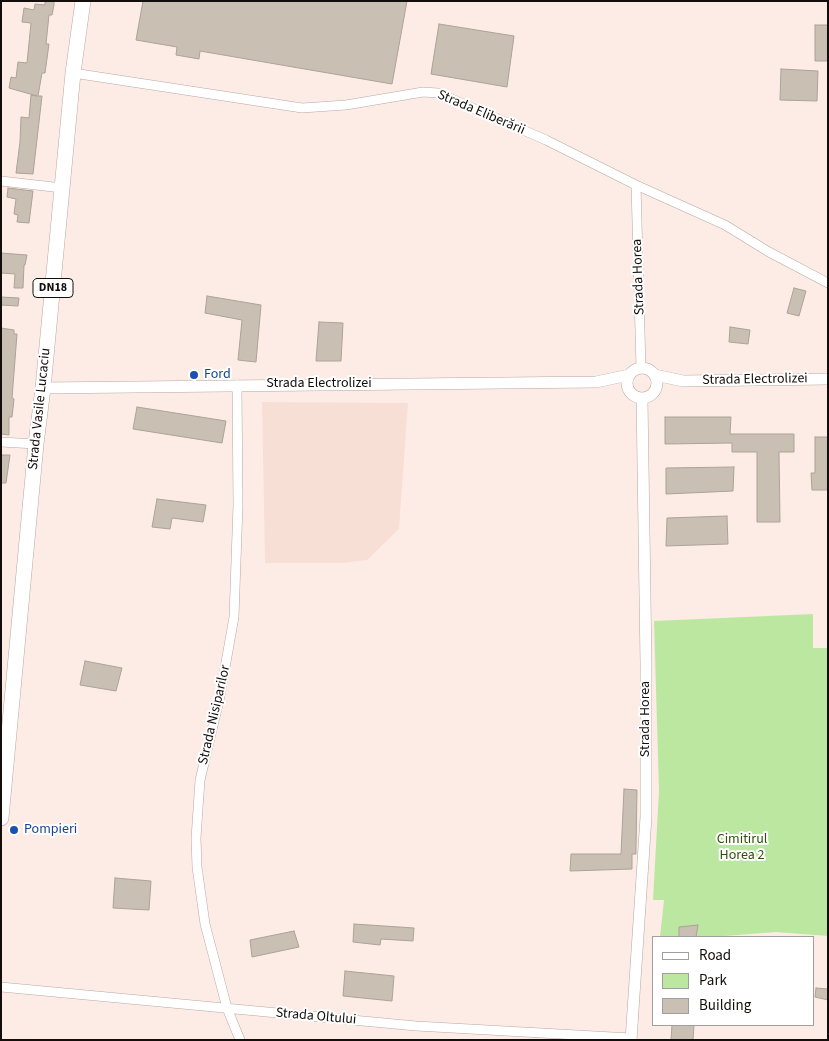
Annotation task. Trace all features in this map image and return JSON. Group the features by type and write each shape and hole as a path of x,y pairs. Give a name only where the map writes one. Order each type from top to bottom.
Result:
{"main road":[{"name":"Strada Vasile Lucaciu","path":"1,818 73,73 83,1"}],"street":[{"name":"Strada Eliberării","path":"73,73 302,108 346,105 423,92 438,93 546,140 636,185 725,225 769,252 828,282"},
{"path":"1,181 62,188"},
{"name":"Strada Horea","path":"636,185 641,368"},
{"path":"641,368 649,370 655,375 657,381 655,390 650,396 642,398 634,396 628,390 627,380 634,370 641,368"},
{"name":"Strada Electrolizei","path":"655,375 683,381 828,379"},
{"name":"Strada Electrolizei","path":"43,388 596,382 629,376"},
{"name":"Strada Electrolizei","path":"655,390 683,381"},
{"name":"Strada Electrolizei","path":"596,382 628,390"},
{"name":"Strada Nisiparilor","path":"237,385 238,505 234,617 220,696 200,780 196,838 197,867 205,924 227,1008 240,1040"},
{"name":"Strada Horea","path":"631,1039 646,816 646,647 642,398"},
{"path":"1,442 36,444"},
{"name":"Strada Oltului","path":"1,988 416,1026 631,1039"}],"shaded area":[{"path":"262,402 408,403 399,529 367,560 342,563 265,563"}],"green space":[{"name":"Cimitirul Horea 2","path":"813,614 813,648 828,648 828,936 776,932 725,936 660,936 664,900 653,900 659,791 654,621"}],"building":[{"path":"45,1 54,1 54,5 52,15 49,15 46,44 49,44 45,73 42,73 38,96 42,96 33,174 16,173 21,117 29,118 31,95 37,96 9,88 11,77 16,78 18,62 27,63 31,23 22,22 24,8 34,10 35,4 45,5"},
{"path":"143,1 407,1 392,84 200,51 199,59 176,55 177,47 136,40"},
{"path":"439,24 514,36 507,87 431,74"},
{"path":"815,25 828,25 828,61 815,61"},
{"path":"781,69 818,71 817,101 780,100"},
{"path":"8,188 33,191 29,223 17,222 18,215 14,214 16,199 7,197"},
{"path":"1,253 27,255 24,265 23,288 14,288 15,274 1,273"},
{"path":"794,288 806,291 799,316 787,313"},
{"path":"207,296 261,305 256,362 238,360 242,320 205,313"},
{"path":"1,297 19,298 18,306 1,305"},
{"path":"319,322 343,323 341,361 316,361"},
{"path":"730,327 750,330 748,344 729,342"},
{"path":"1,328 14,330 14,334 17,334 12,398 14,399 12,417 9,417 9,435 1,434"},
{"path":"137,407 226,421 222,443 133,429"},
{"path":"665,417 731,417 730,434 794,434 794,452 779,452 780,522 757,522 757,452 732,452 732,443 665,444"},
{"path":"815,437 828,437 828,490 812,490 811,473 815,473"},
{"path":"1,455 10,455 6,483 1,483"},
{"path":"734,467 733,491 666,494 666,468"},
{"path":"157,499 206,505 203,522 172,518 170,529 152,527"},
{"path":"727,516 728,544 666,546 667,518"},
{"path":"85,661 122,668 116,691 80,685"},
{"path":"624,789 637,790 636,854 632,854 632,869 570,871 571,854 621,854"},
{"path":"115,878 151,881 149,910 113,908"},
{"path":"354,924 414,928 413,941 381,939 380,945 353,942"},
{"path":"698,925 696,936 679,936 679,927"},
{"path":"294,931 299,947 252,957 250,940"},
{"path":"345,971 394,976 392,1001 343,996"},
{"path":"816,988 828,989 828,1000 815,997"},
{"path":"672,1026 694,1026 693,1040 671,1040"}],"place":[{"name":"Ford","path":"194,375"},
{"name":"Pompieri","path":"14,830"}]}
